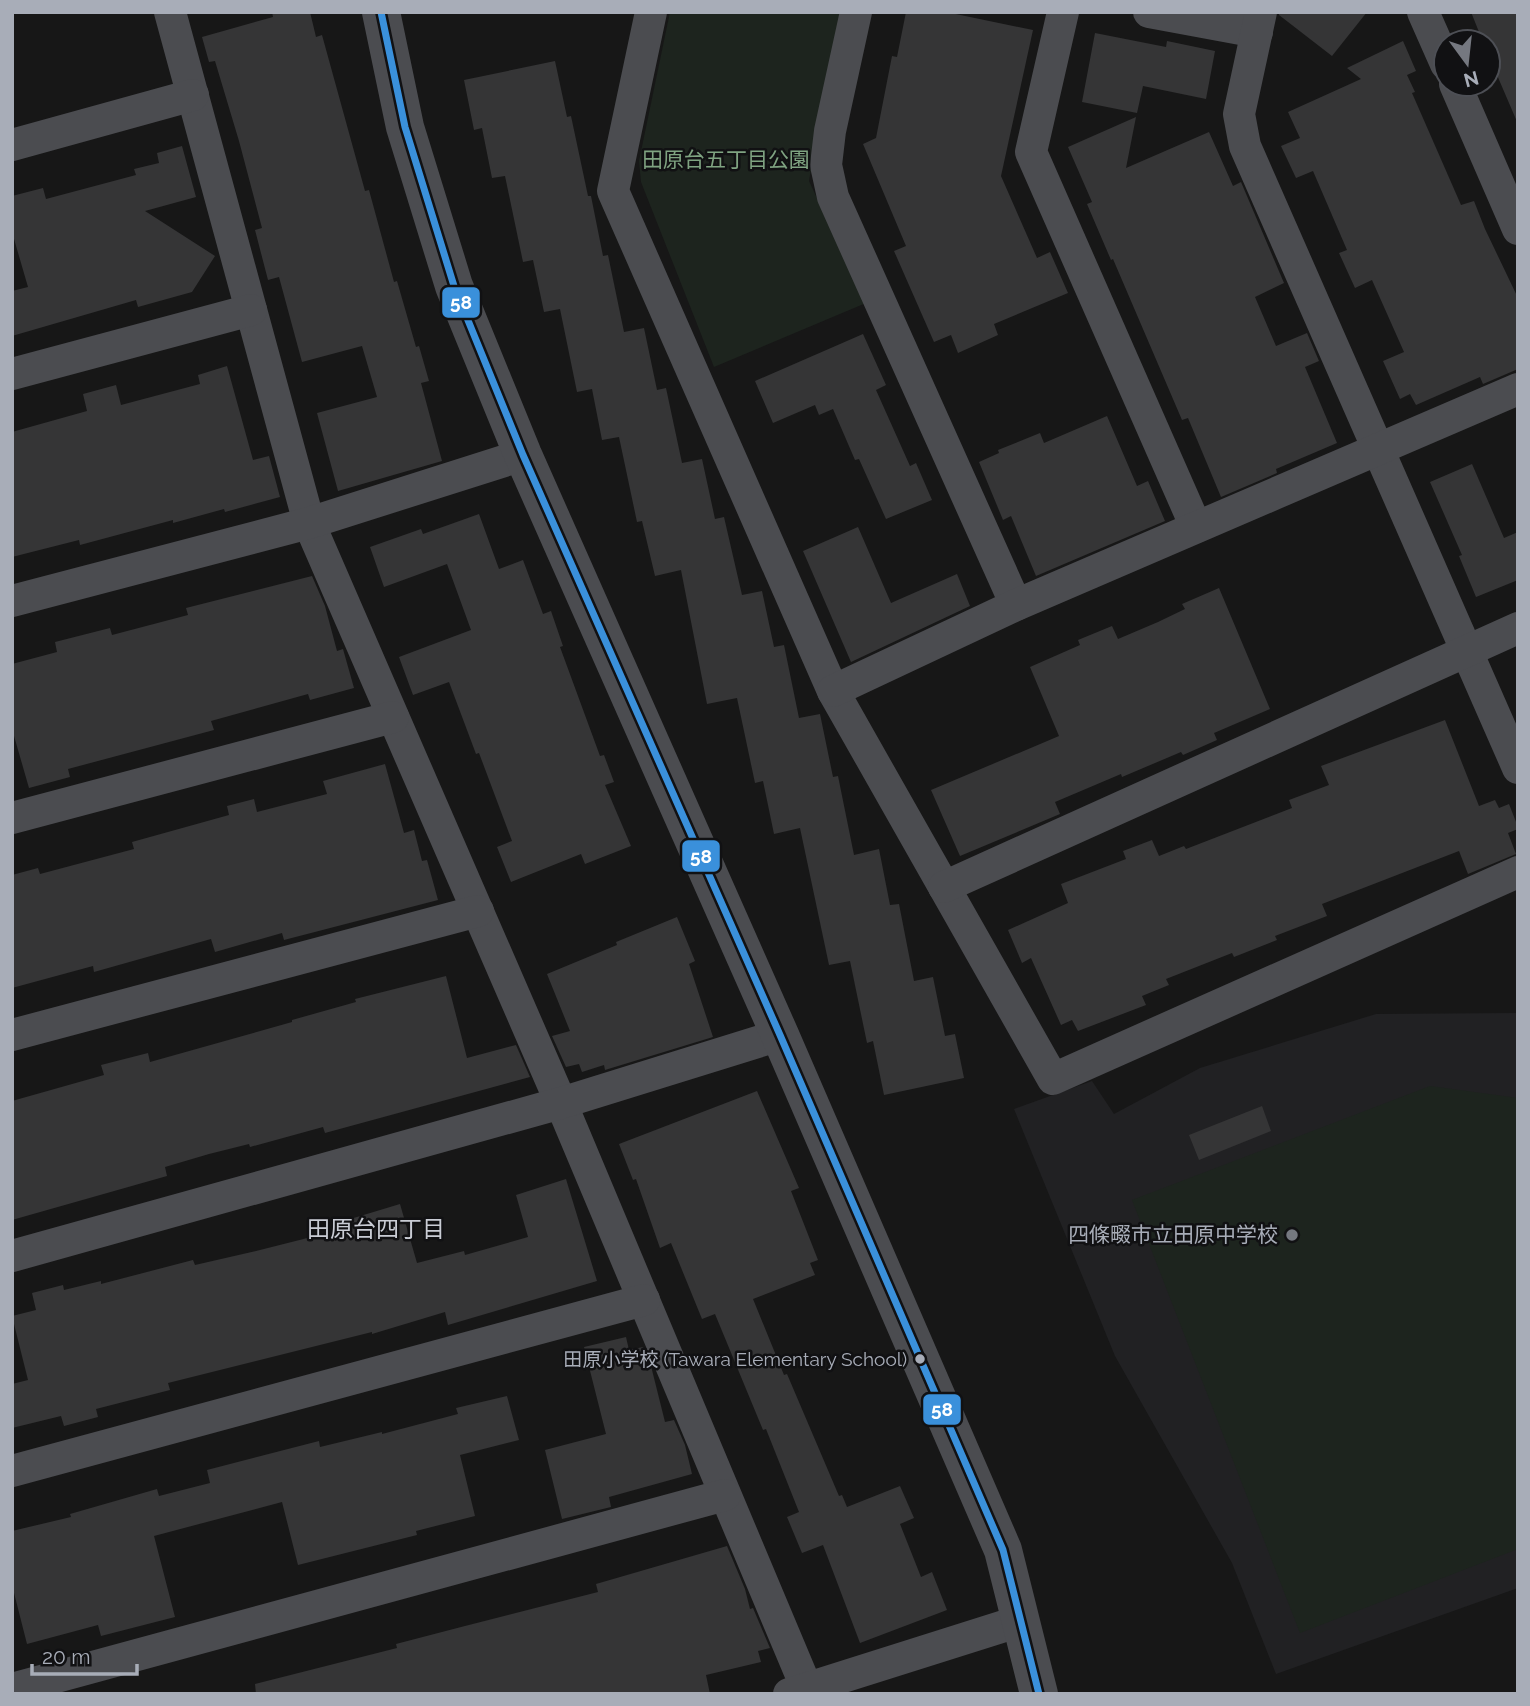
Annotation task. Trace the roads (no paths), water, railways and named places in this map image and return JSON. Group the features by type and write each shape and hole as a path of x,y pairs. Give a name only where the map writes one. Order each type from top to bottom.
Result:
{"street":[{"path":"170,12 309,523 644,1300 725,1495 798,1691 1020,1621"},
{"path":"381,12 405,127 453,286 523,456 780,1035 1003,1549 1039,1694"},
{"path":"651,12 613,191 833,691 1054,1079 1518,872"},
{"path":"856,12 830,131 826,165 833,197 1016,604"},
{"path":"1063,12 1031,152 1196,527"},
{"path":"1149,12 1259,22 1239,114 1245,146 1518,768"},
{"path":"1423,12 1432,32"},
{"path":"12,145 193,95"},
{"path":"1461,98 1518,229"},
{"path":"12,374 251,310"},
{"path":"833,691 1016,604 1518,389"},
{"path":"12,601 309,523 523,456"},
{"path":"944,887 1518,628"},
{"path":"12,818 393,717"},
{"path":"12,1035 478,911"},
{"path":"12,1256 561,1103 780,1035"},
{"path":"12,1471 644,1300"},
{"path":"12,1689 725,1495"}],"place":[{"name":"四條畷市立田原中学校","path":"1292,1235"},
{"name":"田原小学校 (Tawara Elementary School)","path":"920,1359"}],"district":[{"name":"田原台四丁目","path":"376,1229"}],"park label":[{"name":"田原台五丁目公園","path":"726,160"}]}
